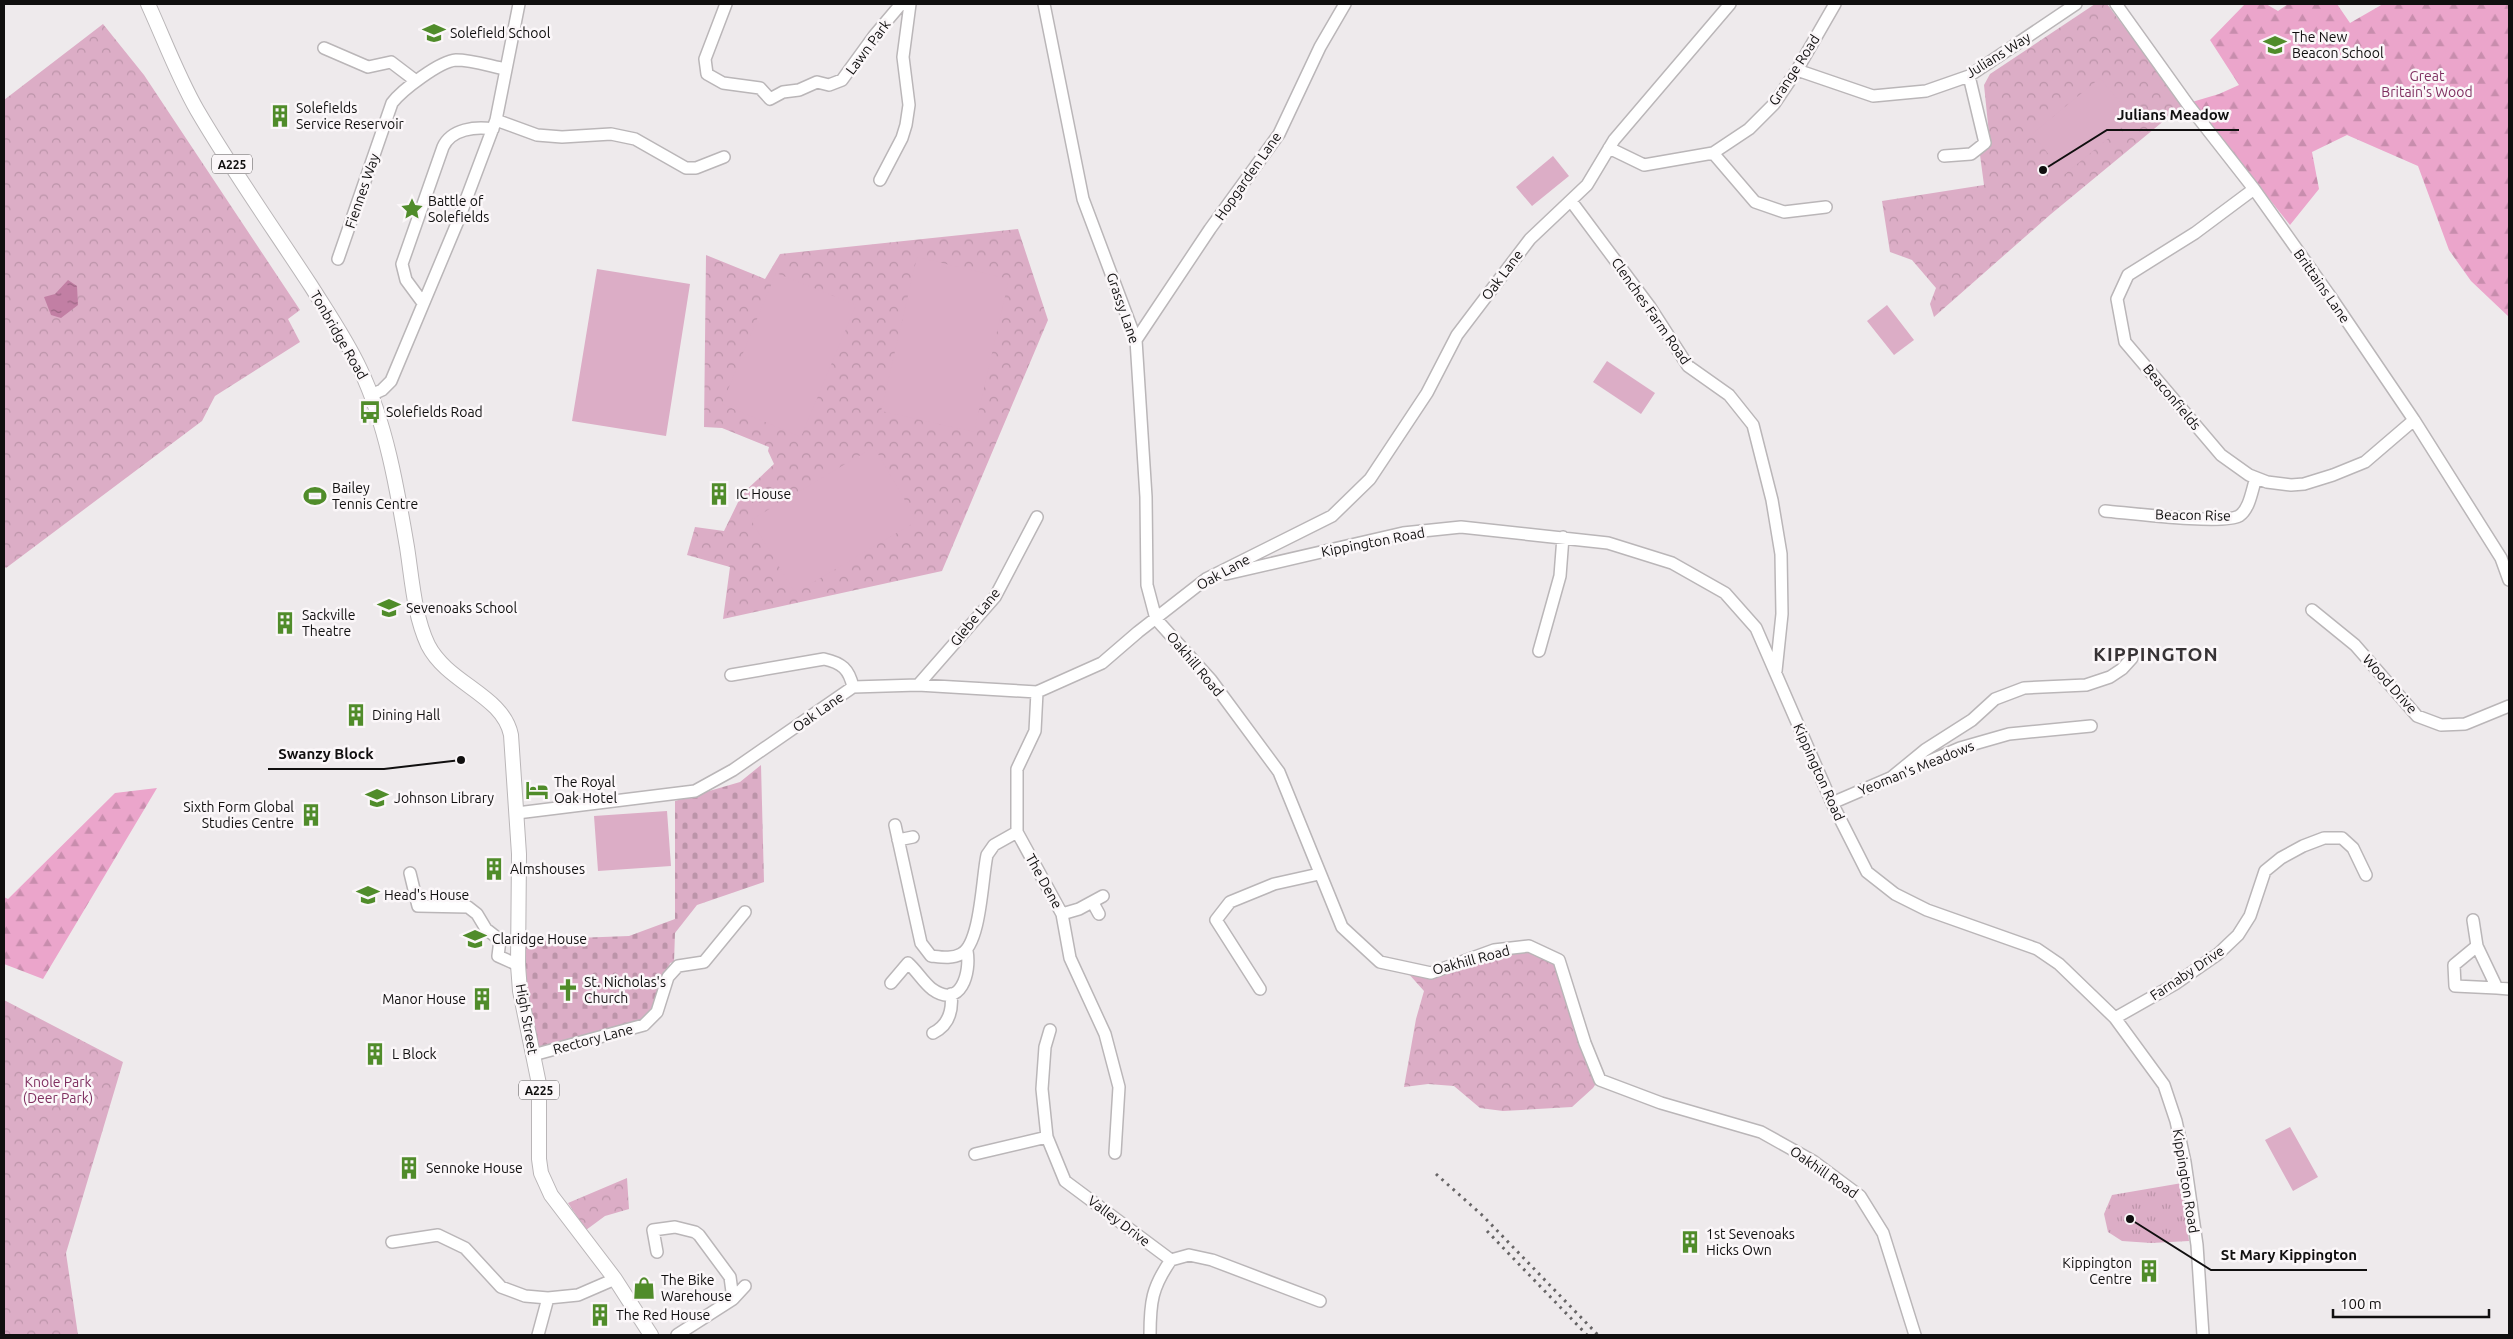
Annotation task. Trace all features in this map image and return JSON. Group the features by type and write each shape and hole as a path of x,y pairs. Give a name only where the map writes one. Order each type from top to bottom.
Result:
{"main road":[{"name":"Tonbridge Road","path":"148,4 196,109 360,368 371,395 386,446 401,511 419,620 428,645 439,661 453,676 468,687"},
{"name":"High Street","path":"468,687 494,705 508,721 511,735 519,854 518,964 520,991 539,1084 539,1159 544,1182 615,1279 651,1335"}],"street":[{"path":"371,395 382,390 391,381 458,221 495,124 519,4"},
{"name":"Lawn Park","path":"726,4 705,59 707,74 723,83 760,88 770,99 783,92 798,90 817,82 829,85 842,80 874,36 901,4"},
{"path":"880,180 906,125 909,105 903,57 910,4"},
{"name":"Grassy Lane","path":"1044,4 1083,199 1136,340 1146,497 1148,585 1156,619"},
{"name":"Hopgarden Lane","path":"1136,340 1210,229 1279,134 1320,47 1345,4"},
{"name":"Oak Lane","path":"517,813 695,791 741,764 853,687 918,685 1037,692 1102,663 1206,579 1332,516 1370,479 1427,393 1457,335 1530,238 1572,201 1587,185 1609,148 1730,4"},
{"name":"Grange Road","path":"1609,148 1644,165 1713,153 1756,123 1774,104 1797,70 1835,4"},
{"name":"Brittains Lane","path":"2116,4 2189,106 2254,189 2414,420 2501,558 2509,580"},
{"name":"Julians Way","path":"1797,70 1873,96 1926,91 1969,76 2072,5"},
{"path":"324,48 368,67 391,62 416,81"},
{"name":"Fiennes Way","path":"338,259 392,103 399,94 416,81 453,60 506,69"},
{"path":"1944,156 1970,154 1985,143 1969,76"},
{"path":"423,303 406,280 402,264 445,142 464,130 495,124 537,135 562,137 611,134 635,138 686,168 696,168 724,157"},
{"path":"1713,153 1755,202 1784,212 1826,207"},
{"name":"Beaconfields","path":"2254,189 2195,233 2128,275 2117,299 2125,342 2221,455 2256,478 2291,485 2325,478 2365,462 2414,420"},
{"name":"Clenches Farm Road","path":"1572,201 1650,308 1688,366 1729,395 1753,425 1772,500 1781,554 1782,614 1775,673"},
{"name":"Beacon Rise","path":"2105,511 2232,518 2244,510 2256,478"},
{"name":"Glebe Lane","path":"918,685 995,597 1037,517"},
{"name":"Kippington Road","path":"1206,579 1403,533 1461,527 1608,543 1663,560 1726,593 1756,628 1832,803 1867,872 1895,894 1927,910 2037,949 2059,964 2115,1018 2164,1085 2176,1121 2185,1162 2197,1245 2203,1335"},
{"path":"1539,651 1560,576 1563,538"},
{"name":"Wood Drive","path":"2312,610 2355,645 2417,716 2441,725 2465,724 2509,706"},
{"name":"Oakhill Road","path":"1156,619 1211,680 1279,772 1319,874 1342,926 1380,962 1431,973 1494,950 1529,946 1558,960 1585,1043 1600,1080 1661,1103 1761,1132 1813,1161 1860,1196 1883,1233 1915,1335"},
{"path":"1892,777 1924,750 1972,720 1996,699 2024,688 2086,684 2110,677 2122,670 2132,658"},
{"path":"731,675 824,659 838,662 846,668 853,687"},
{"name":"The Dene","path":"1037,692 1035,731 1017,769 1017,832 1062,914 1067,949 1105,1034 1118,1079 1120,1097 1115,1153"},
{"name":"Yeoman's Meadows","path":"1832,803 1960,748 2009,734 2091,726"},
{"path":"896,825 921,943 931,956 947,958 960,955 967,950 976,933 986,855 994,845 1017,832"},
{"path":"898,840 913,836"},
{"name":"Farnaby Drive","path":"2115,1018 2175,984 2218,954 2238,935 2250,916 2265,871 2281,858 2324,838 2342,838 2352,848 2366,875"},
{"path":"410,873 418,906 468,907 477,914 486,929 500,940 498,956 518,964"},
{"path":"1260,988 1216,920 1230,902 1274,884 1319,874"},
{"path":"1062,914 1103,896"},
{"path":"1092,902 1099,914"},
{"name":"Rectory Lane","path":"533,1055 644,1025 658,1012 668,977 678,966 704,962 745,912"},
{"path":"2473,920 2477,946 2497,988"},
{"path":"2477,946 2454,966 2455,986 2509,989"},
{"path":"891,983 908,963 931,988 943,994 951,994 963,985 967,976 969,963 967,950"},
{"path":"933,1033 946,1024 951,1014 951,994"},
{"name":"Valley Drive","path":"1050,1030 1045,1047 1042,1089 1048,1137 1065,1180 1171,1260"},
{"path":"975,1154 1048,1137"},
{"path":"657,1252 653,1230 675,1227 695,1232 730,1277 733,1299"},
{"path":"392,1242 438,1235 465,1248 501,1287 526,1296 548,1298 578,1295 615,1279"},
{"path":"1150,1335 1150,1305 1154,1287 1171,1260 1189,1255 1212,1260 1320,1301"},
{"path":"677,1335 733,1299 745,1286"},
{"path":"538,1335 548,1298"}],"green space":[{"path":"2095,4 2107,4 2183,105 2051,214 1934,317 1930,304 1936,288 1912,260 1890,252 1882,201 1984,185 1980,155 1989,134 1984,85 1990,74"},
{"name":"Great Britain's Wood","path":"2245,4 2266,4 2278,11 2288,4 2337,4 2350,23 2383,4 2509,4 2509,317 2471,281 2449,250 2418,166 2347,135 2312,152 2319,189 2290,225 2192,102 2219,94 2239,85 2210,40"},
{"path":"103,24 144,75 300,310 288,319 300,342 215,396 202,421 6,568 4,566 4,100"},
{"path":"2100,78 2133,118 2065,174 2032,134"},
{"path":"1553,156 1569,176 1532,206 1516,187"},
{"path":"1018,229 1048,320 942,571 723,619 730,567 687,555 695,527 724,531 742,494 774,464 768,451 769,447 722,428 704,427 706,255 765,279 780,254"},
{"path":"917,257 1009,279 974,432 881,411"},
{"path":"597,269 690,284 666,436 572,421"},
{"path":"776,273 856,305 801,437 722,404"},
{"path":"1887,305 1914,340 1894,355 1867,321"},
{"path":"1607,361 1655,393 1641,414 1593,382"},
{"path":"874,447 917,521 795,593 751,520"},
{"path":"761,765 764,882 697,905 675,933 674,962 670,963 655,1011 643,1023 538,1050 523,987 523,940 629,936 675,919 675,801 740,782"},
{"path":"157,788 43,979 4,964 4,897 8,899 115,793"},
{"path":"667,811 671,866 598,871 594,816"},
{"path":"1527,945 1557,961 1599,1079 1593,1088 1572,1107 1503,1111 1480,1108 1454,1086 1428,1084 1404,1087 1416,1019 1424,991 1407,972 1430,974"},
{"name":"Knole Park (Deer Park)","path":"4,1000 123,1062 66,1253 78,1335 4,1335"},
{"path":"2290,1127 2318,1177 2293,1191 2265,1140"},
{"path":"627,1178 629,1209 605,1216 586,1230 568,1203"},
{"path":"2182,1183 2189,1241 2151,1243 2122,1241 2108,1232 2104,1214 2112,1195"}],"water":[{"path":"68,280 77,286 78,305 61,318 51,315 44,297 55,294"}],"railway":[{"path":"1436,1174 1483,1216 1598,1335"},
{"path":"1487,1231 1587,1335"}],"place":[{"name":"Solefield School","path":"434,33"},
{"name":"The New Beacon School","path":"2275,45"},
{"name":"Solefields Service Reservoir","path":"280,116"},
{"name":"Julians Meadow","path":"2043,170"},
{"name":"Battle of Solefields","path":"412,209"},
{"name":"Solefields Road","path":"370,412"},
{"name":"IC House","path":"719,494"},
{"name":"Bailey Tennis Centre","path":"315,496"},
{"name":"Sevenoaks School","path":"389,608"},
{"name":"Sackville Theatre","path":"285,623"},
{"name":"Dining Hall","path":"356,715"},
{"name":"Swanzy Block","path":"461,760"},
{"name":"The Royal Oak Hotel","path":"537,790"},
{"name":"Johnson Library","path":"377,798"},
{"name":"Sixth Form Global Studies Centre","path":"311,815"},
{"name":"Almshouses","path":"494,869"},
{"name":"Head's House","path":"368,895"},
{"name":"Claridge House","path":"475,939"},
{"name":"St. Nicholas's Church","path":"568,990"},
{"name":"Manor House","path":"482,999"},
{"name":"L Block","path":"375,1054"},
{"name":"Sennoke House","path":"409,1168"},
{"name":"St Mary Kippington","path":"2130,1219"},
{"name":"1st Sevenoaks Hicks Own","path":"1690,1242"},
{"name":"Kippington Centre","path":"2149,1271"},
{"name":"The Bike Warehouse","path":"644,1288"},
{"name":"The Red House","path":"600,1315"}],"district":[{"name":"KIPPINGTON","path":"2156,654"}]}
